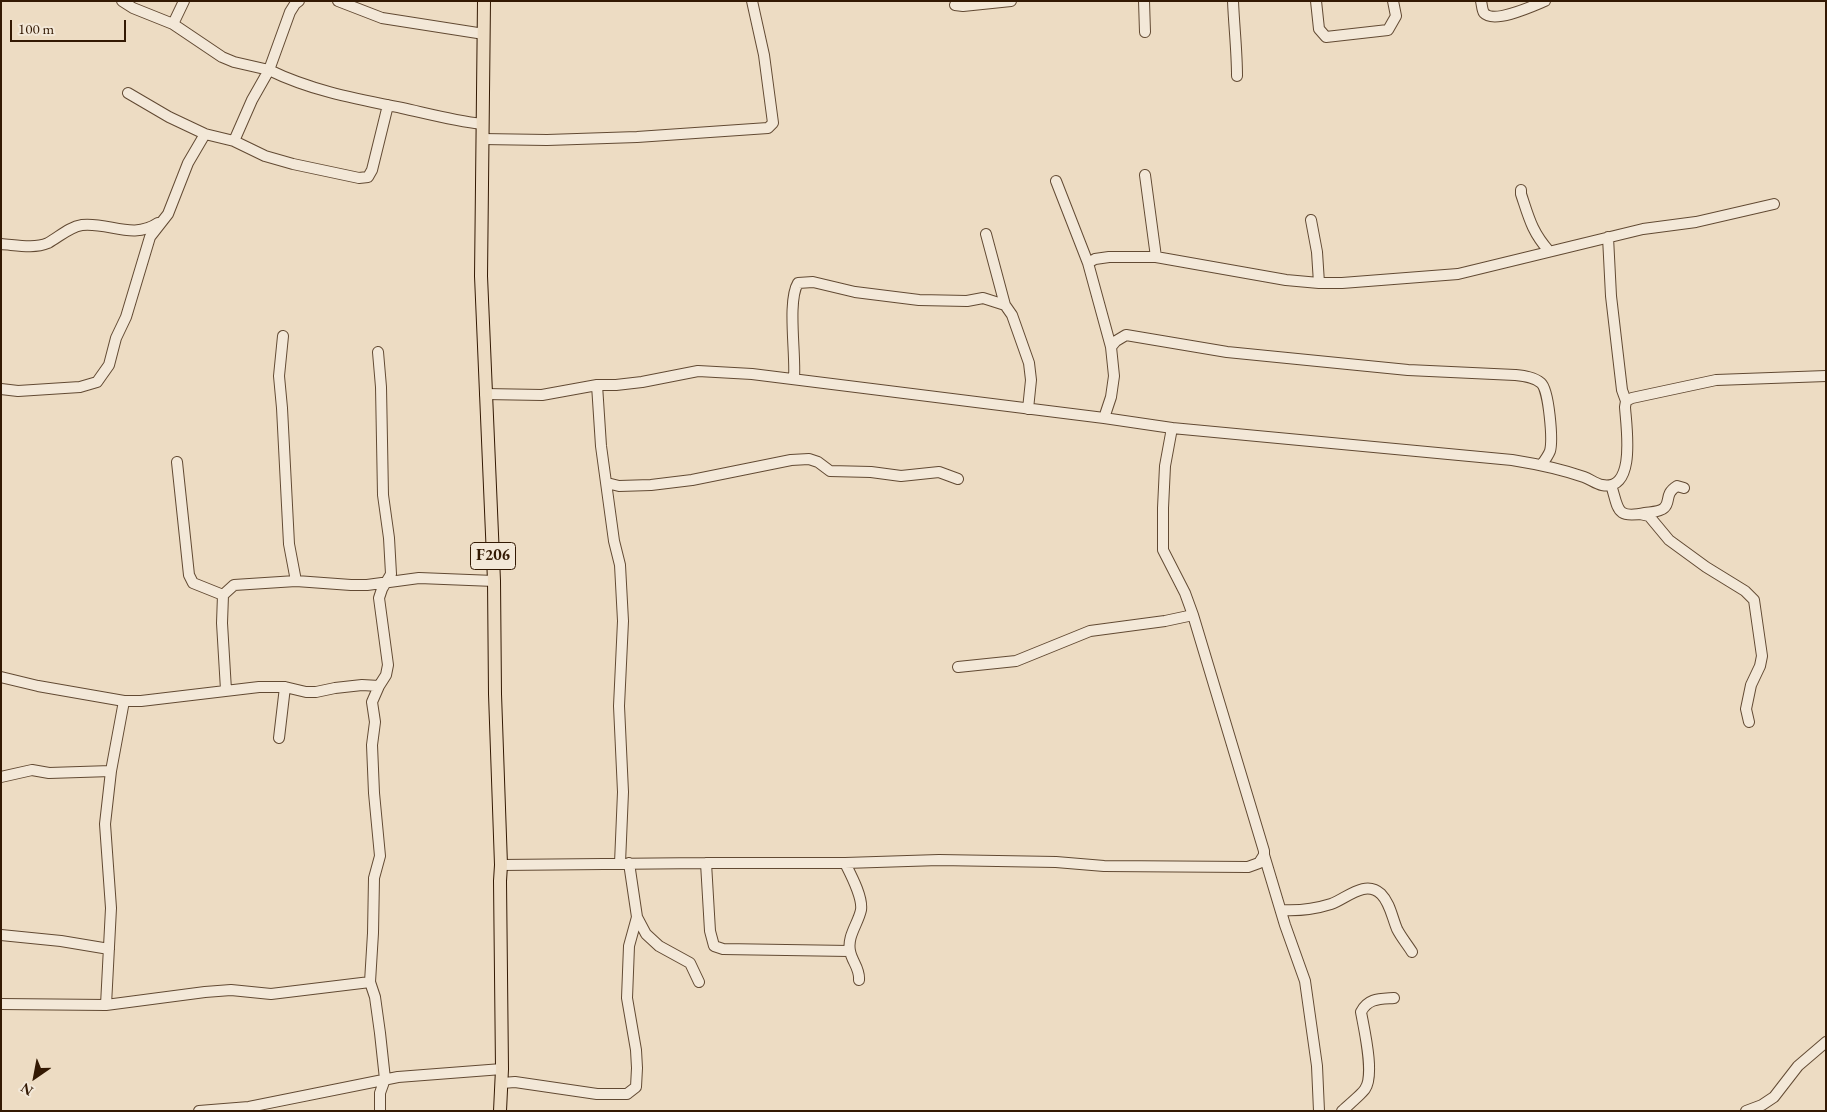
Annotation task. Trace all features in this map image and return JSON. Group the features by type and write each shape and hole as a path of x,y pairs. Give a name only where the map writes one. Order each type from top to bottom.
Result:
{"main road":[{"name":"F206","path":"484,1 481,276 494,582 495,694 501,865 502,1083 500,1111"}],"street":[{"path":"122,1 133,8 173,24 234,62 269,70 294,81 333,94 454,120 482,124"},
{"path":"173,24 184,1"},
{"path":"234,141 252,100 269,70 290,12 299,1"},
{"path":"338,1 382,18 484,34"},
{"path":"482,139 547,140 768,128 774,122 764,55 752,1"},
{"path":"955,5 1011,1"},
{"path":"1144,1 1145,32"},
{"path":"1233,1 1237,46 1236,76"},
{"path":"1316,1 1318,29 1326,37 1388,30 1396,16 1393,1"},
{"path":"1481,1 1484,12 1490,17 1499,17 1546,1"},
{"path":"128,93 169,117 205,134 234,141 266,156 293,164 360,178 368,177 372,170 388,105"},
{"path":"1,389 18,392 80,386 97,382 109,365 116,338 126,317 150,237 168,214 188,164 205,134"},
{"path":"1145,175 1156,257"},
{"path":"1056,181 1088,262 1111,347 1114,376 1111,397 1104,418"},
{"path":"1521,190 1534,231 1538,239 1549,251"},
{"path":"1088,262 1109,257 1156,257 1286,280 1319,283 1458,274 1643,229 1696,222 1774,204"},
{"path":"1,244 39,246 80,225 95,225 130,231 143,230 156,224 168,214"},
{"path":"1311,220 1317,252 1319,283"},
{"path":"986,234 1005,305 1012,315 1029,363 1031,380 1028,408"},
{"path":"485,394 542,395 597,385 642,382 698,371 724,371 794,378 1172,428 1490,457 1542,464 1587,477 1602,485 1611,485 1618,481 1626,466 1628,451 1626,401 1622,390 1608,237"},
{"path":"794,378 792,320 795,289 798,283 813,282 855,292 919,300 967,301 982,298 1005,305"},
{"path":"1111,347 1116,341 1126,335 1227,352 1408,370 1515,375 1531,378 1541,383 1545,389 1550,424 1550,453 1542,464"},
{"path":"283,336 279,376 289,544 296,581"},
{"path":"378,352 381,387 383,495 389,538 391,574 379,598 388,665 386,675 372,702 375,722 372,745 374,793 380,856 374,878 370,982 375,998 385,1079 380,1093 380,1111"},
{"path":"1626,401 1632,398 1716,380 1826,376"},
{"path":"597,385 601,446 614,541 620,565 623,620 619,706 625,863 637,917 646,934 660,946 690,963 699,982"},
{"path":"1172,428 1165,466 1162,508 1164,550 1185,593 1193,615 1264,855 1305,982 1317,1066 1320,1111"},
{"path":"607,483 619,486 692,480 791,460 818,462 830,471 871,472 901,476 939,472 958,479"},
{"path":"177,462 189,576 193,583 223,595"},
{"path":"1611,485 1618,510 1622,513 1648,516 1669,540 1706,567 1745,591 1754,600 1762,656 1760,666 1751,685 1746,709 1749,722"},
{"path":"1640,514 1664,508 1667,503 1668,494 1678,486 1684,488"},
{"path":"226,690 222,623 223,595 234,585 296,581 351,585 419,578 494,582"},
{"path":"958,666 1016,661 1090,631 1165,621 1193,615"},
{"path":"1,677 38,686 141,701 226,690 285,687 306,692 316,692 362,685 379,686"},
{"path":"279,738 285,687"},
{"path":"106,1005 111,908 105,824 111,771 124,700"},
{"path":"1,777 32,770 50,773 111,771"},
{"path":"501,865 845,863 938,860 1056,862 1104,866 1248,867 1259,864 1264,855"},
{"path":"706,863 710,932 714,946 723,949 849,951"},
{"path":"845,863 858,894 861,910 852,934 849,951 860,973 859,980"},
{"path":"1281,910 1310,908 1330,904 1352,892 1370,888 1380,893 1388,904 1398,930 1412,952"},
{"path":"502,1083 515,1082 597,1094 627,1094 636,1087 636,1050 627,998 629,946 637,917"},
{"path":"1,935 61,941 110,949"},
{"path":"1,1004 106,1005 205,992 231,990 271,994 370,982"},
{"path":"1342,1111 1365,1090 1368,1082 1368,1041 1360,1012 1364,1004 1375,1000 1394,998"},
{"path":"1746,1111 1762,1105 1774,1097 1798,1066 1826,1042"},
{"path":"199,1111 248,1107 385,1079 502,1069"}]}
